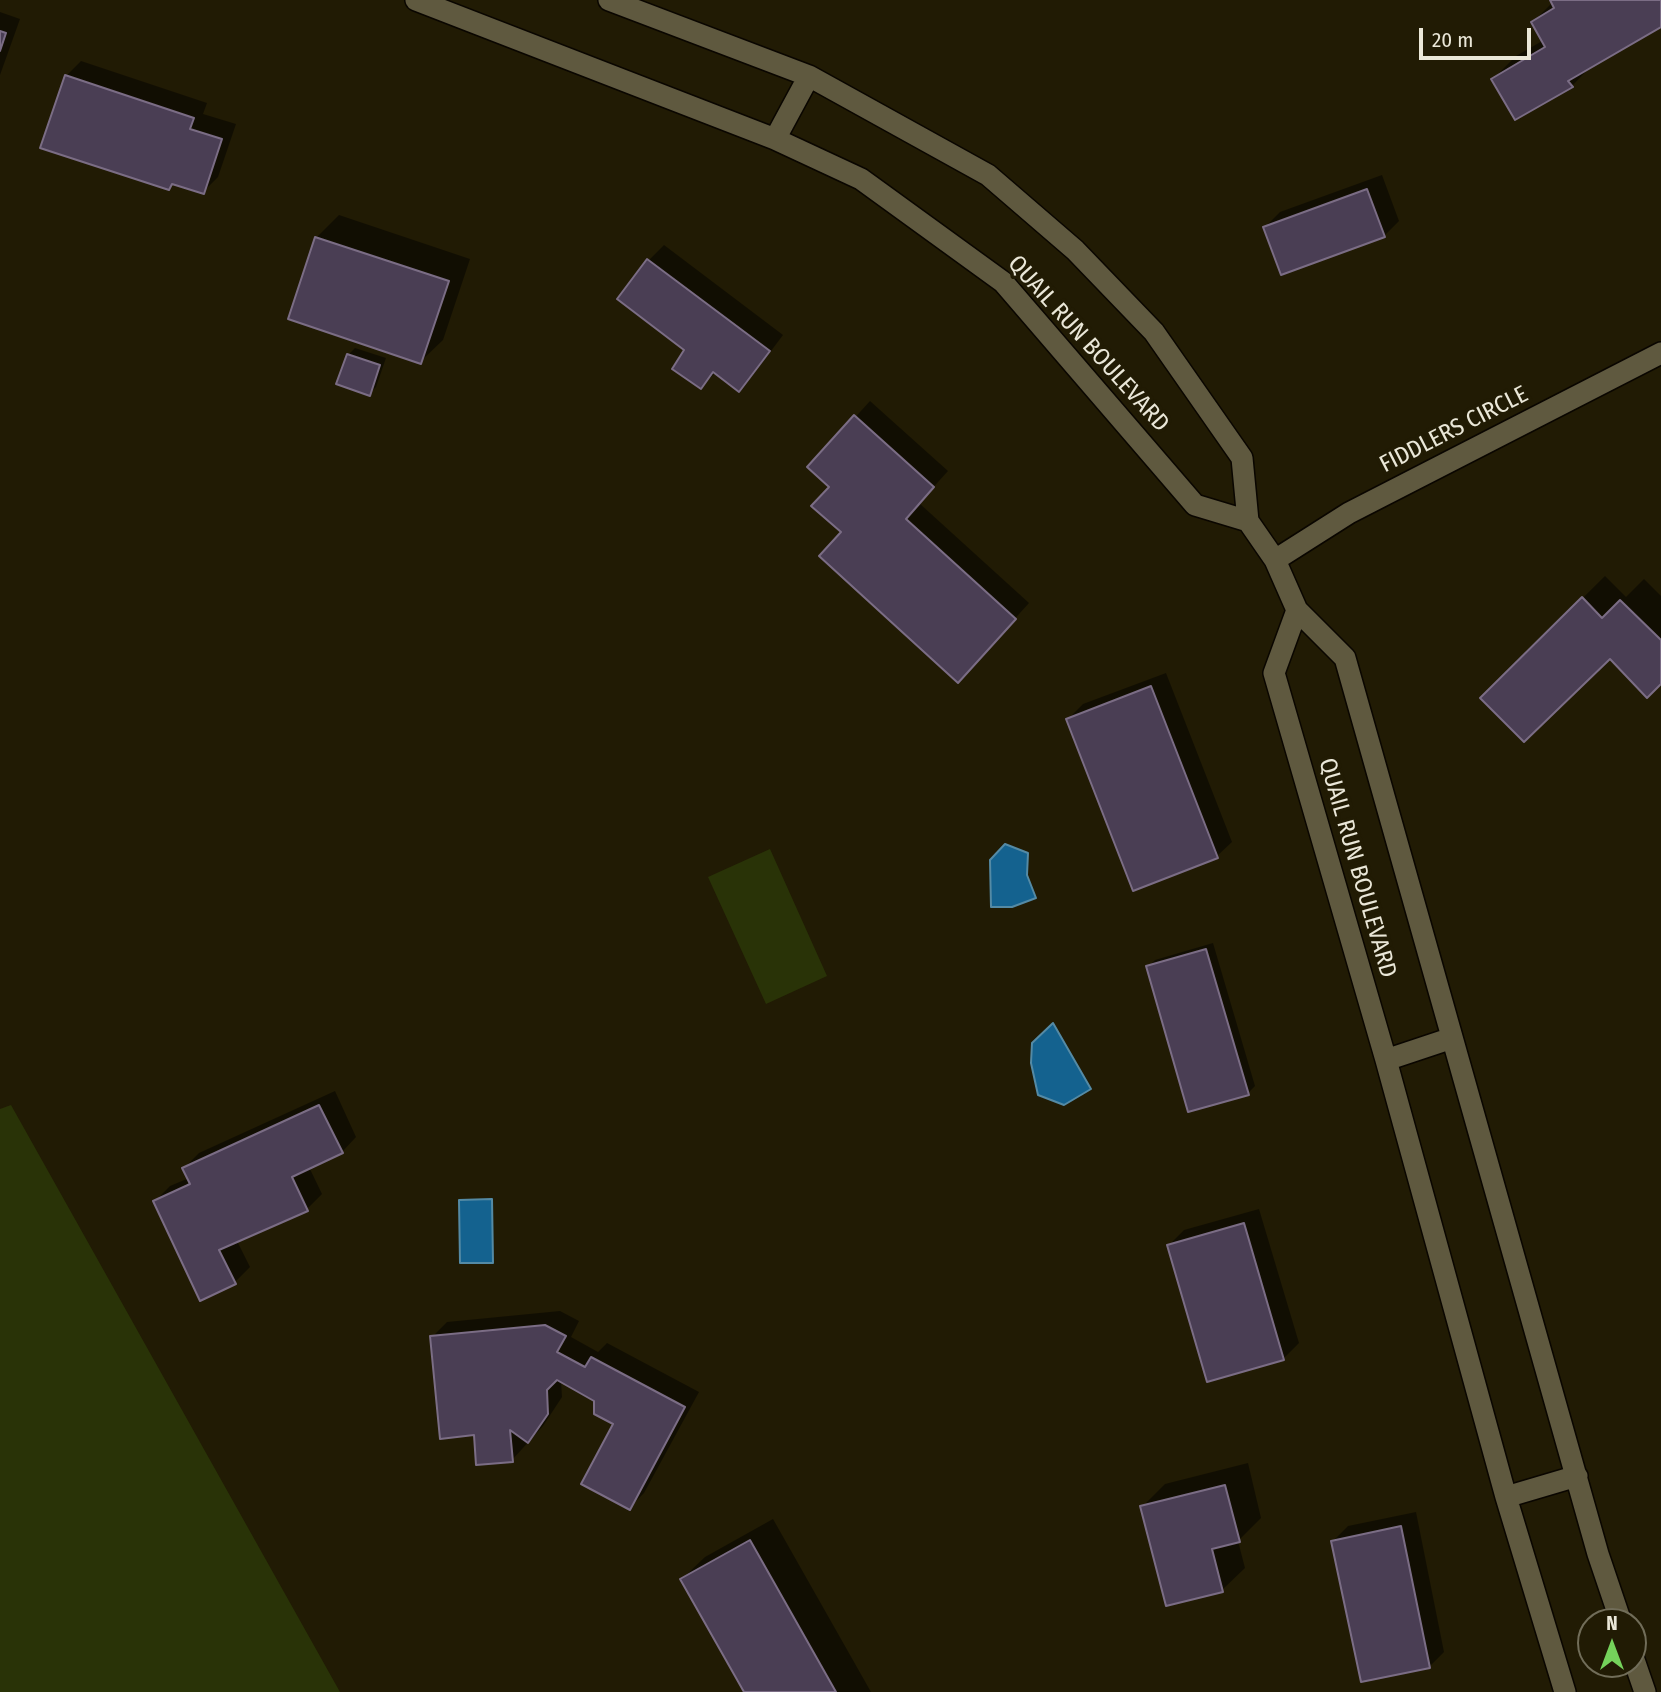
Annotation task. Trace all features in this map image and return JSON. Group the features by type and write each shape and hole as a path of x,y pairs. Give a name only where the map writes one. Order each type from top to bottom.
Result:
{"street":[{"name":"QUAIL RUN BOULEVARD","path":"416,0 775,139 861,179 1003,282 1195,505 1248,521"},
{"name":"QUAIL RUN BOULEVARD","path":"609,0 809,76 988,175 1075,250 1154,332 1241,458 1248,521 1275,560 1297,610 1345,658 1598,1554 1616,1608"},
{"path":"775,139 809,76"},
{"name":"FIDDLERS CIRCLE","path":"1275,560 1349,513 1661,353"},
{"name":"QUAIL RUN BOULEVARD","path":"1297,610 1274,674 1386,1060 1506,1497 1565,1692"},
{"path":"1386,1060 1452,1038"},
{"path":"1506,1497 1577,1476"}],"green space":[{"path":"770,849 827,976 766,1004 708,877"},
{"path":"11,1105 340,1692 0,1692 0,1109"}],"water":[{"path":"1005,844 1028,853 1027,875 1036,898 1012,907 991,907 990,860"},
{"path":"1053,1023 1091,1089 1064,1105 1038,1095 1031,1063 1032,1043"},
{"path":"492,1199 493,1263 460,1263 459,1200"}],"building":[{"path":"1550,0 1661,0 1661,27 1568,81 1573,87 1515,120 1491,79 1545,47 1531,22 1554,8"},
{"path":"0,31 6,33 0,51"},
{"path":"65,75 194,118 190,129 222,139 204,194 172,184 169,190 40,148"},
{"path":"1367,189 1385,237 1281,275 1263,227"},
{"path":"315,237 449,281 421,364 288,319"},
{"path":"647,259 770,351 739,392 713,372 701,389 672,369 684,350 617,299"},
{"path":"347,354 380,365 370,396 336,384"},
{"path":"854,415 934,487 906,519 1016,619 958,683 819,556 841,532 811,506 829,487 807,467"},
{"path":"1582,597 1602,618 1620,600 1661,640 1661,684 1647,698 1610,659 1524,742 1480,698"},
{"path":"1151,686 1218,858 1133,891 1066,719"},
{"path":"1206,949 1249,1095 1188,1112 1146,966"},
{"path":"319,1105 343,1153 292,1177 308,1211 219,1250 236,1284 200,1301 153,1201 190,1184 182,1168"},
{"path":"1244,1223 1284,1360 1207,1382 1167,1245"},
{"path":"545,1325 566,1336 557,1352 585,1367 591,1357 685,1407 630,1510 581,1484 613,1424 594,1414 594,1401 557,1380 547,1390 548,1414 528,1443 510,1430 513,1462 476,1465 474,1435 440,1439 430,1336"},
{"path":"1225,1485 1240,1542 1212,1549 1223,1592 1166,1606 1140,1506"},
{"path":"1401,1526 1430,1668 1361,1682 1331,1541"},
{"path":"750,1540 836,1692 744,1692 680,1579"}]}
